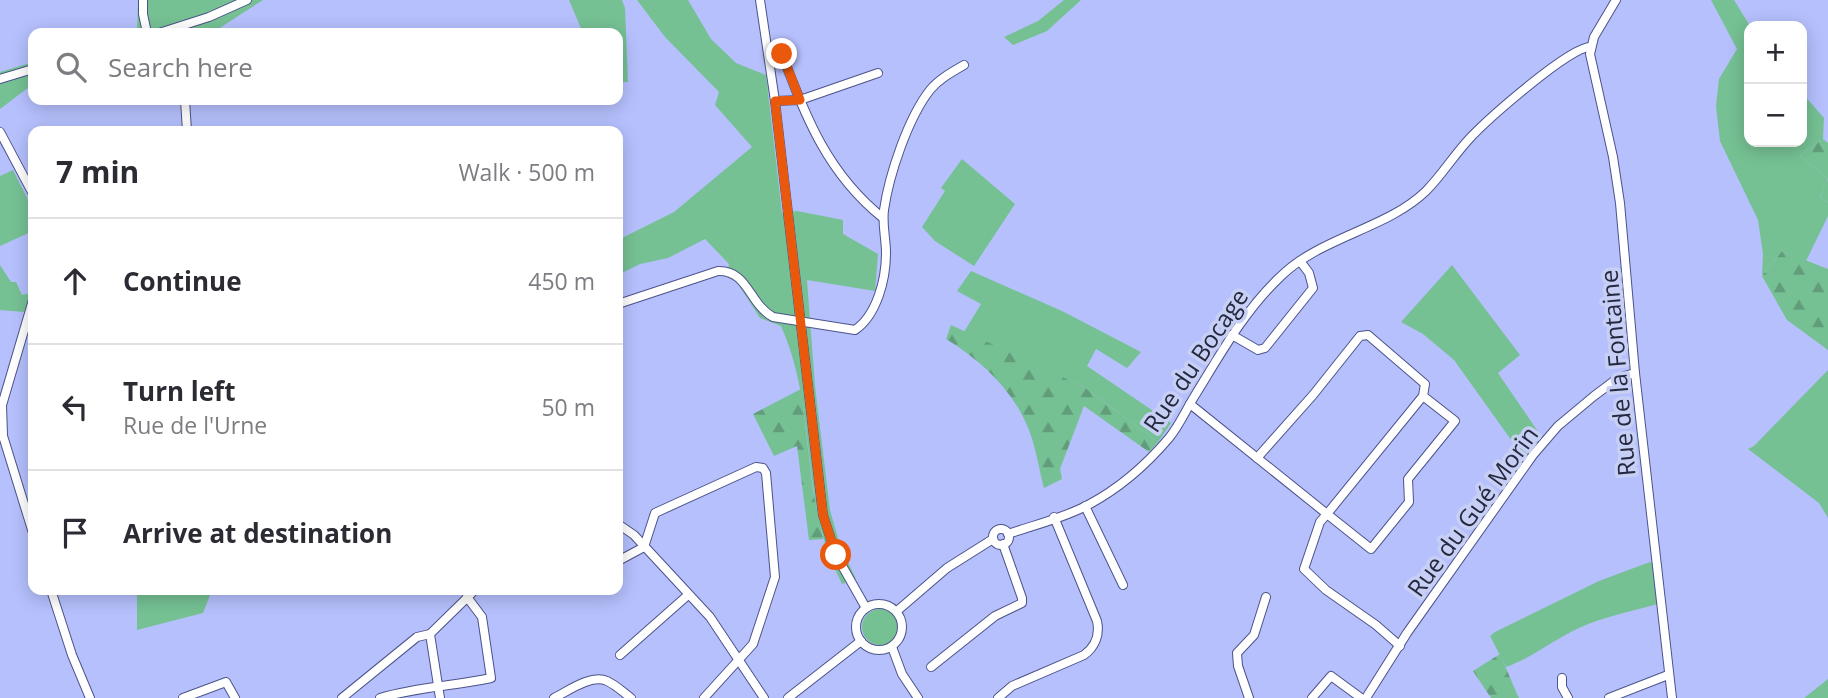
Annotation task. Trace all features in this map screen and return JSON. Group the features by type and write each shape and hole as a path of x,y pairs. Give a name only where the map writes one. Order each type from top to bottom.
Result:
{"street":[{"path":"143,0 146,28"},
{"path":"184,28 247,0"},
{"path":"760,0 775,101 823,515 836,555 866,608"},
{"path":"1591,47 1599,26 1616,0"},
{"name":"Rue du Bocage","path":"1008,534 1085,506 1121,483 1171,436 1232,335 1263,293 1300,261 1412,203 1426,191 1470,138 1543,74 1577,49 1591,47"},
{"name":"Rue de la Fontaine","path":"1591,47 1620,203 1635,373 1672,698"},
{"path":"782,54 814,135 834,167 869,207 883,218"},
{"path":"623,302 718,271 730,271 739,277 763,312 773,317 855,330 864,324 878,297 882,281 886,253 883,218 907,131 931,89 944,76 964,65"},
{"path":"0,79 28,71"},
{"path":"775,101 800,100 878,73"},
{"path":"185,105 187,126"},
{"path":"0,132 28,185"},
{"path":"1232,335 1251,348 1265,348 1313,288 1309,272 1300,261"},
{"path":"28,316 6,388 2,422 6,447 28,517"},
{"path":"1257,458 1360,337 1368,335 1425,384 1423,396 1320,522 1304,569 1326,590 1376,625 1400,646"},
{"name":"Rue du Gué Morin","path":"1363,698 1533,455 1558,426 1594,396 1618,378 1635,373"},
{"path":"1190,404 1371,549 1409,502 1408,479 1455,421 1423,396"},
{"path":"623,558 645,547 655,513 756,467 763,468 766,473 775,577 753,644 704,698"},
{"path":"1085,506 1123,585"},
{"path":"998,698 1012,686 1084,655 1090,651 1097,638 1097,621 1054,517"},
{"path":"623,527 634,535 710,617 764,698"},
{"path":"993,539 993,534 998,529 1005,530 1008,534 1007,541 1003,544"},
{"path":"897,611 947,568 993,539"},
{"path":"993,539 998,544 1003,544"},
{"path":"931,667 995,616 1022,603 1003,544"},
{"path":"53,595 72,655 90,698"},
{"path":"342,698 417,637 430,634 469,595"},
{"path":"620,655 688,595"},
{"path":"380,698 403,691 491,678 482,617 467,597"},
{"path":"1249,698 1238,666 1237,653 1254,635 1266,597"},
{"path":"882,603 897,611 901,618 902,634 892,647 875,650 861,641 856,623 866,608 882,603"},
{"path":"430,634 440,698"},
{"path":"788,698 861,641"},
{"path":"892,647 902,674 919,698"},
{"path":"1609,698 1668,675"},
{"path":"1312,698 1331,676 1363,698"},
{"path":"1562,678 1562,687 1568,698"},
{"path":"554,698 582,684 601,679 631,698"},
{"path":"183,698 226,682 235,698"}],"green space":[{"path":"138,0 263,0 220,28 137,28"},
{"path":"569,0 622,0 625,8 628,82 623,82 623,28 581,28"},
{"path":"637,0 688,0 711,39 736,63 766,75 782,213 797,211 843,220 843,234 878,254 875,291 807,280 815,386 830,510 840,545 856,579 842,584 825,544 818,517 798,379 781,326 760,318 738,284 727,275 729,264 705,239 668,258 640,264 623,272 623,238 674,212 752,147 715,105 719,92 665,37"},
{"path":"1064,0 1081,0 1047,31 1013,45 1004,37 1038,21"},
{"path":"1711,0 1734,0 1747,21 1744,21 1744,147 1807,147 1807,99 1824,118 1823,139 1800,155 1828,179 1820,196 1828,203 1828,216 1806,261 1782,251 1762,276 1763,254 1758,220 1720,141 1716,106 1719,79 1737,49"},
{"path":"28,64 28,88 0,109 0,72"},
{"path":"1823,139 1828,143 1828,179 1800,155"},
{"path":"962,159 1015,204 974,266 935,241 922,227 945,191 941,188"},
{"path":"13,170 28,200 28,233 0,246 0,176"},
{"path":"1828,179 1828,203 1820,196"},
{"path":"1782,251 1828,269 1828,350 1787,320 1762,276"},
{"path":"0,265 11,282 16,282 22,295 28,294 28,301 24,312 0,310"},
{"path":"1452,265 1520,355 1498,373 1541,436 1524,458 1454,360 1423,334 1401,322"},
{"path":"971,271 1062,311 1141,352 1127,368 1096,349 1087,366 1171,423 1158,442 1084,387 964,332 981,304 957,291"},
{"path":"951,325 1084,387 1158,442 1149,452 1084,406 1060,469 1062,479 1044,488 1034,444 1022,416 995,378 972,357 946,339"},
{"path":"1828,370 1828,518 1819,503 1748,449"},
{"path":"801,389 813,490 823,539 809,540 797,446 774,456 753,414"},
{"path":"1650,562 1653,564 1658,604 1588,624 1506,667 1490,636 1495,632 1599,581"},
{"path":"137,595 210,595 203,613 137,630"},
{"path":"880,609 892,615 898,627 892,639 880,645 868,639 862,627 868,615"},
{"path":"1500,654 1519,698 1491,698 1473,671"},
{"path":"1828,679 1828,698 1804,698"}],"route":[{"path":"782,54 800,100 775,101 823,515 836,555"}]}
